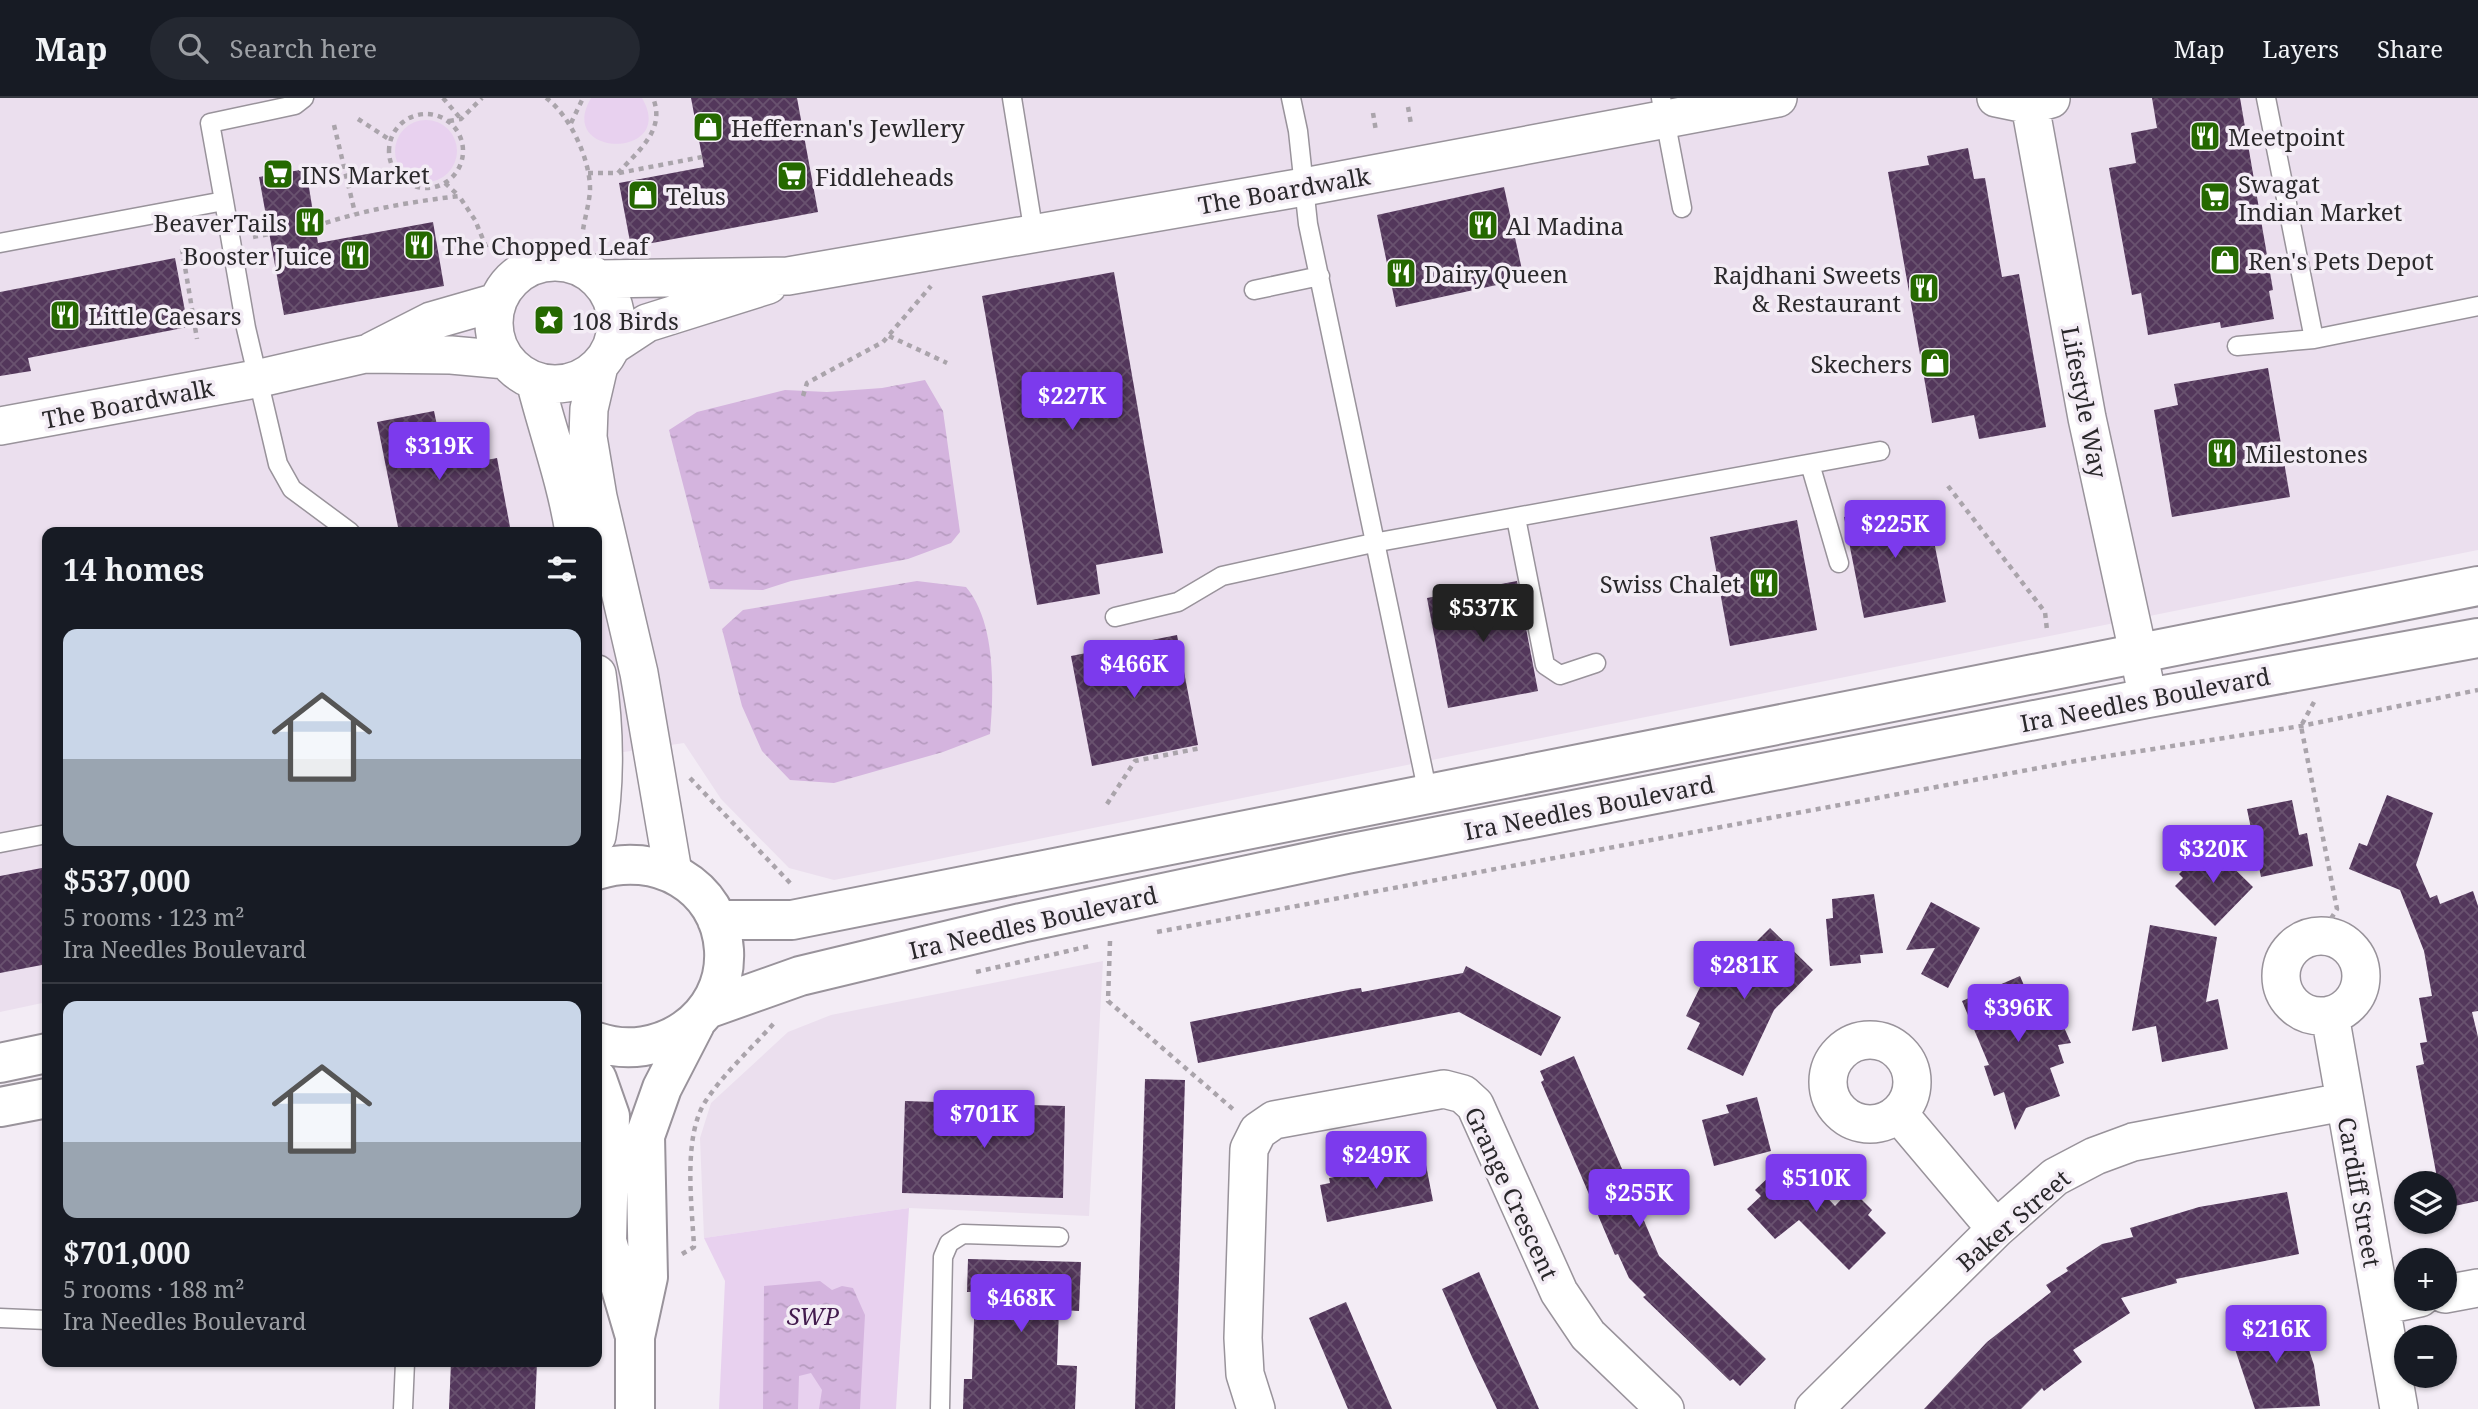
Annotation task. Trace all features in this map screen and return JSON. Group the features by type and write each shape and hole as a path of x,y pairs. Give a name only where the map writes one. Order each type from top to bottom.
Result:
{"main road":[{"name":"Ira Needles Boulevard","path":"717,920 792,920 2478,586"},
{"name":"Ira Needles Boulevard","path":"602,1044 614,1048 643,1048 671,1040 701,1016 800,976 1021,923 1360,851 2148,698 2478,638"},
{"path":"602,868 617,863 646,863 673,872 691,884 706,900 717,920 724,950 720,981 662,1088 645,1136 648,1277 635,1337 635,1409"},
{"path":"0,1063 42,1054"},
{"path":"602,1093 610,1116 607,1241 635,1337"},
{"path":"0,1107 42,1099"}],"street":[{"name":"The Boardwalk","path":"598,279 788,276 1304,187 1663,108 1779,98"},
{"name":"Lifestyle Way","path":"2026,100 2087,418 2148,698"},
{"path":"605,356 578,380 567,383 536,381 515,370 496,342 494,324 497,302 514,277 547,262 575,265 598,279 615,310 615,334 605,356 589,409 588,437 598,497 639,674 673,872"},
{"name":"The Boardwalk","path":"605,356 647,323 751,293 788,276"},
{"name":"The Boardwalk","path":"365,354 431,321 497,302"},
{"name":"The Boardwalk","path":"0,426 256,379 365,354 451,355 506,360"},
{"path":"536,381 550,442 568,497 573,527"},
{"path":"602,706 602,805"},
{"path":"2321,935 2339,939 2350,947 2358,958 2362,978 2358,992 2347,1007 2330,1015 2304,1013 2292,1005 2281,982 2281,967 2292,947 2304,939 2321,935"},
{"name":"Cardiff Street","path":"2330,1015 2343,1102 2399,1409"},
{"name":"Grange Crescent","path":"1258,1130 1274,1120 1431,1091 1444,1089 1463,1094 1475,1104 1559,1292 1588,1335 1665,1409"},
{"name":"Baker Street","path":"1814,1409 1996,1230 2055,1177 2095,1156 2133,1142 2343,1102"},
{"path":"1899,1114 1996,1230"},
{"path":"1256,1409 1245,1374 1243,1338 1249,1149 1258,1130"},
{"path":"2457,1292 2478,1289"},
{"path":"2381,1306 2394,1303"}],"lane":[{"path":"304,98 295,105 210,122 256,379 278,464 292,489 343,527"},
{"path":"1012,98 1034,234"},
{"path":"1291,98 1308,224 1373,543 1428,794"},
{"path":"2266,98 2314,339"},
{"path":"1663,108 1682,208"},
{"path":"0,243 224,201"},
{"path":"1254,290 1320,276"},
{"path":"2237,346 2314,339 2478,306"},
{"path":"1115,617 1178,602 1222,576 1373,543 1880,451"},
{"path":"1810,464 1839,563"},
{"path":"1516,518 1545,665 1560,675 1596,663"},
{"path":"0,843 42,835"},
{"path":"940,1409 943,1257 949,1243 963,1234 1059,1237"},
{"path":"0,1318 42,1320"},
{"path":"403,1409 405,1367"}],"path":[{"path":"443,98 461,119"},
{"path":"448,121 461,119 481,98"},
{"path":"546,98 559,107 571,123 588,173 590,191 583,230"},
{"path":"559,107 563,98"},
{"path":"571,123 583,98"},
{"path":"618,173 653,134 657,117 653,98"},
{"path":"1408,107 1411,124"},
{"path":"1373,113 1376,131"},
{"path":"414,116 437,116 448,121 456,130 463,152 454,175 445,183 420,188 398,176 391,165 390,140 404,121 414,116"},
{"path":"358,119 390,140"},
{"path":"334,125 355,213"},
{"path":"804,138 820,134"},
{"path":"588,173 618,173 702,157"},
{"path":"445,183 459,196 475,220 487,249"},
{"path":"316,226 355,213 422,199 459,196"},
{"path":"252,237 270,234"},
{"path":"182,249 197,339"},
{"path":"803,396 807,383 889,336 933,284"},
{"path":"889,336 947,363"},
{"path":"1948,486 2045,612 2047,629"},
{"path":"2321,935 2337,909 2301,726 2336,664"},
{"path":"1151,933 2076,761 2301,726 2478,690"},
{"path":"1107,804 1135,761 1202,748"},
{"path":"687,775 797,889"},
{"path":"973,972 1027,963 1124,938"},
{"path":"1110,941 1108,1001 1258,1130"},
{"path":"694,1247 691,1189 695,1124 706,1099 776,1021 786,1016"}],"shaded area":[{"path":"0,98 2478,98 2478,550 834,880 789,868 721,799 684,743 602,755 602,527 42,527 42,1003 0,1012"},
{"path":"1103,961 1089,1216 909,1208 704,1238 700,1138 711,1103 788,1032 831,1015"}],"green space":[{"path":"591,98 642,98 649,118 644,132 632,141 616,144 601,141 589,132 584,118"},
{"path":"426,120 448,129 457,151 448,173 426,182 404,173 395,151 404,129"},
{"name":"SWP","path":"909,1208 896,1409 719,1409 725,1281 704,1238"}],"water":[{"path":"925,380 943,411 960,532 951,543 908,559 791,581 763,590 710,589 669,430 697,412 785,390 827,392 882,388"},
{"path":"917,581 966,587 976,602 988,637 991,657 990,734 943,752 834,783 790,780 762,751 742,706 722,629 743,610"},
{"path":"820,1281 832,1290 842,1286 853,1288 865,1315 860,1409 819,1409 822,1390 811,1373 799,1376 798,1409 763,1409 764,1286"}],"building":[{"path":"691,98 797,98 818,212 631,247 619,183 704,167"},
{"path":"2152,98 2240,98 2273,290 2269,291 2274,319 2221,328 2220,322 2148,335 2141,293 2132,295 2109,168 2136,163 2131,133 2157,128"},
{"path":"1968,148 1974,179 1985,178 2002,277 2019,274 2046,427 1979,439 1974,415 1932,423 1888,172 1929,165 1927,156"},
{"path":"306,169 318,243 433,222 444,286 284,315 259,177"},
{"path":"1504,187 1524,279 1396,307 1377,215"},
{"path":"175,258 188,327 28,358 31,371 0,376 0,292"},
{"path":"1114,272 1163,553 1096,565 1100,594 1037,605 982,296"},
{"name":"Milestones","path":"2268,368 2290,497 2172,517 2154,410 2178,405 2174,384"},
{"path":"434,411 446,468 497,458 510,527 398,527 377,422"},
{"path":"1926,501 1946,602 1864,618 1844,517"},
{"name":"Swiss Chalet","path":"1797,520 1817,630 1730,646 1710,537"},
{"path":"1517,581 1538,691 1448,708 1427,598"},
{"path":"1177,635 1198,745 1092,766 1071,656"},
{"path":"2387,795 2433,813 2416,865 2430,898 2437,895 2440,904 2473,891 2478,906 2478,1011 2472,1012 2478,1037 2478,1201 2457,1205 2457,1171 2436,1171 2416,1066 2424,1064 2420,1043 2427,1042 2419,998 2432,996 2424,951 2400,890 2349,869 2359,843 2367,846"},
{"path":"2292,800 2299,835 2307,833 2313,866 2261,877 2247,809"},
{"path":"2209,844 2253,887 2215,926 2175,886 2183,878 2179,874"},
{"path":"42,868 42,965 0,973 0,876"},
{"path":"1874,894 1883,953 1860,955 1861,963 1830,966 1826,919 1833,918 1832,899"},
{"path":"1931,902 1980,928 1948,988 1921,974 1935,948 1906,950"},
{"path":"2150,925 2217,937 2206,1002 2218,999 2228,1049 2162,1062 2156,1026 2132,1031"},
{"path":"1770,928 1813,970 1774,1010 1743,1076 1687,1049 1700,1023 1686,1016 1708,971 1723,956 1732,966"},
{"path":"1466,966 1561,1017 1541,1056 1459,1012 1198,1063 1190,1022 1353,989 1361,988 1362,992 1463,973"},
{"path":"2020,976 2032,1004 2050,996 2071,1043 2058,1045 2064,1063 2050,1068 2060,1096 2026,1108 2015,1130 2004,1092 1994,1096 1984,1066 1989,1065 1962,1001"},
{"path":"1574,1056 1659,1256 1766,1359 1740,1386 1733,1379 1730,1381 1643,1297 1646,1295 1629,1278 1618,1254 1615,1255 1541,1082 1544,1080 1540,1071"},
{"path":"1145,1079 1185,1080 1175,1409 1135,1409"},
{"path":"1757,1097 1771,1151 1714,1166 1702,1120 1729,1113 1726,1105"},
{"path":"905,1101 1065,1106 1063,1198 902,1193"},
{"path":"1790,1157 1835,1206 1851,1189 1872,1210 1868,1215 1886,1233 1849,1270 1799,1220 1775,1239 1747,1209 1761,1196 1755,1190"},
{"path":"1416,1162 1416,1167 1426,1165 1433,1201 1327,1222 1320,1185 1330,1183 1329,1178"},
{"path":"2287,1192 2299,1254 2176,1279 2177,1283 2121,1298 2130,1313 2073,1350 2082,1362 2044,1391 2042,1388 2021,1409 1924,1409 1987,1342 2051,1292 2046,1285 2102,1244 2133,1237 2130,1228 2199,1207"},
{"path":"968,1259 1081,1262 1079,1311 1059,1310 1057,1365 1077,1366 1075,1409 963,1409 964,1379 972,1379 975,1292 967,1292"},
{"path":"1479,1272 1539,1409 1497,1409 1442,1289"},
{"path":"1346,1302 1392,1409 1348,1409 1309,1318"},
{"path":"2280,1313 2288,1336 2303,1332 2314,1365 2320,1406 2255,1409 2229,1331"},
{"path":"451,1367 537,1367 535,1409 449,1409"}],"place":[{"name":"Heffernan's Jewllery","path":"708,127"},
{"name":"Meetpoint","path":"2205,136"},
{"name":"INS Market","path":"278,174"},
{"name":"Fiddleheads","path":"792,176"},
{"name":"Telus","path":"643,195"},
{"name":"Swagat Indian Market","path":"2215,197"},
{"name":"BeaverTails","path":"310,222"},
{"name":"Al Madina","path":"1483,225"},
{"name":"The Chopped Leaf","path":"419,245"},
{"name":"Booster Juice","path":"355,255"},
{"name":"Ren's Pets Depot","path":"2225,260"},
{"name":"Dairy Queen","path":"1401,273"},
{"name":"Rajdhani Sweets & Restaurant","path":"1924,288"},
{"name":"Little Caesars","path":"65,315"},
{"name":"108 Birds","path":"549,320"},
{"name":"Skechers","path":"1935,363"},
{"name":"Milestones","path":"2222,453"},
{"name":"Swiss Chalet","path":"1764,583"}]}
